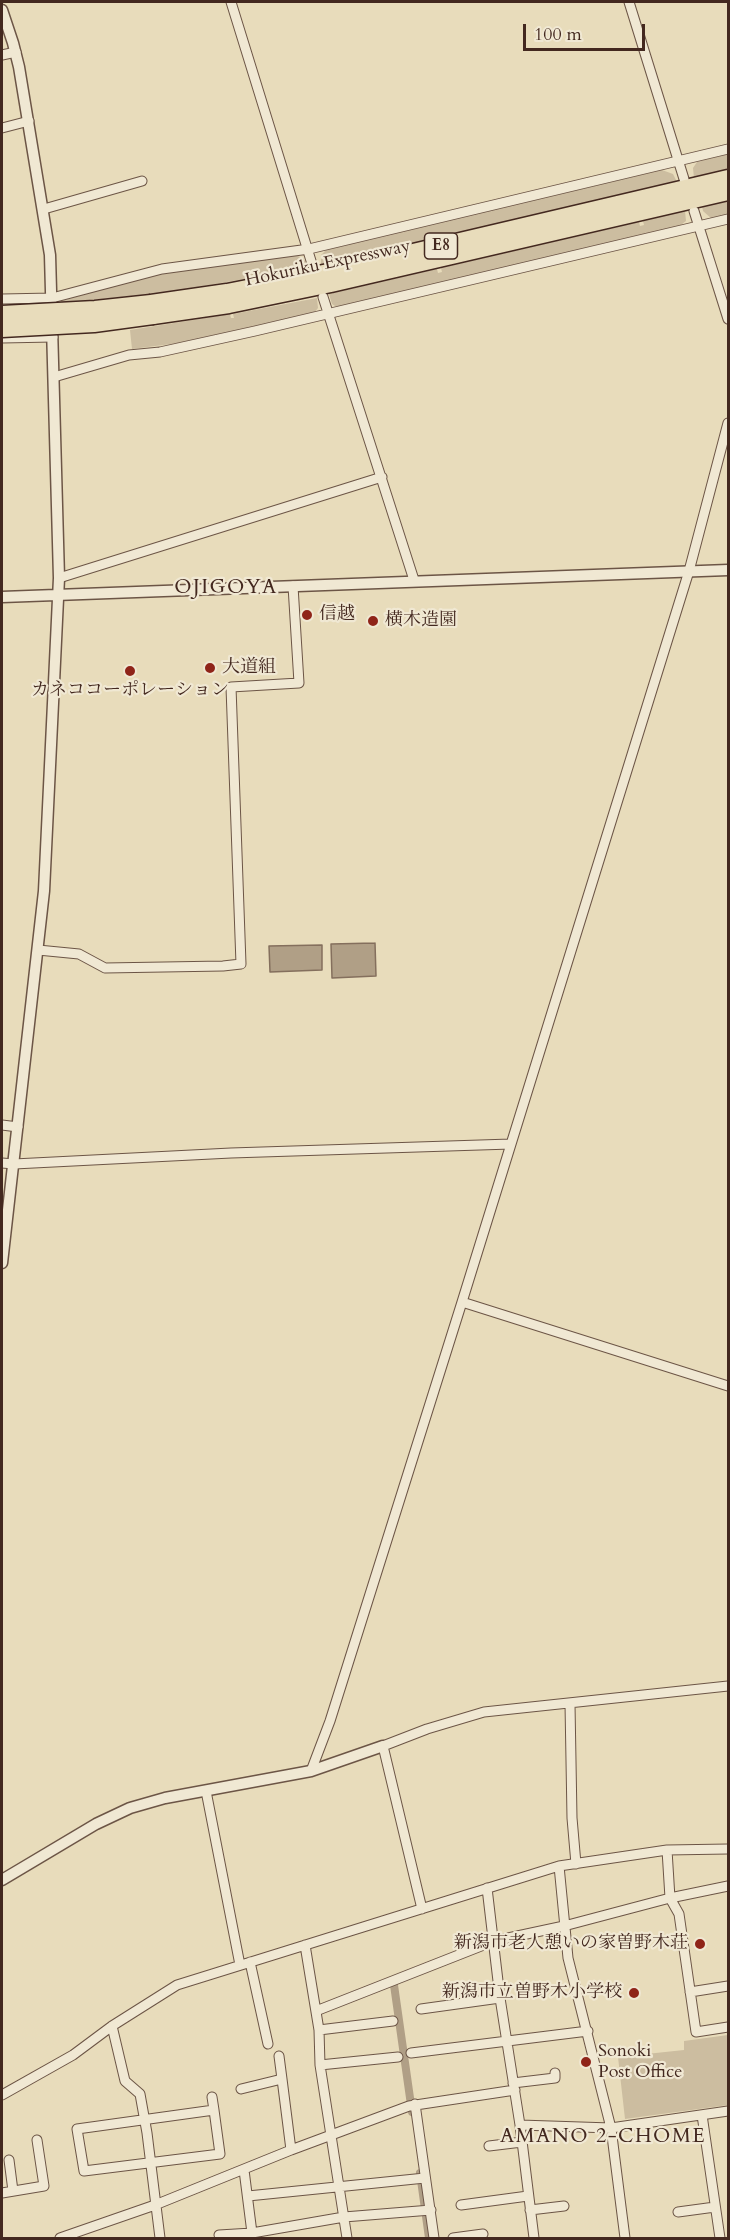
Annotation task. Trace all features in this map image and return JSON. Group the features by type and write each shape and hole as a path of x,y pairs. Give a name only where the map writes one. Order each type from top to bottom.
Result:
{"highway":[{"name":"Hokuriku Expressway","path":"2,329 94,324 729,178"},
{"name":"Hokuriku Expressway","path":"2,314 95,309 152,310 229,304 331,284 729,192"}],"street":[{"path":"231,2 312,264"},
{"path":"629,2 684,179"},
{"path":"2,10 16,52 50,255 59,578 44,891 2,1263"},
{"path":"2,55 16,52"},
{"path":"2,128 29,121"},
{"path":"2,299 52,298 162,269 309,249 729,149"},
{"path":"44,209 142,181"},
{"path":"694,211 729,319"},
{"path":"54,376 129,355 160,352 223,338 729,219"},
{"path":"323,297 414,580"},
{"path":"2,338 53,337"},
{"path":"311,1771 330,1721 462,1302 689,571 729,423"},
{"path":"59,578 382,477"},
{"path":"2,597 729,570"},
{"path":"38,950 79,954 105,968 241,964 231,687 299,683 293,586"},
{"path":"2,1125 18,1127"},
{"path":"2,1163 511,1144"},
{"path":"462,1302 729,1386"},
{"path":"2,1880 96,1824 149,1801 311,1771 427,1729 484,1712 729,1686"},
{"path":"570,1704 572,1818 576,1864"},
{"path":"383,1746 422,1909"},
{"path":"206,1791 245,1964 268,2044"},
{"path":"2,2095 73,2055 112,2026 177,1985 559,1866 667,1850 729,1849"},
{"path":"667,1850 670,1898 679,1914 696,2032 729,2027"},
{"path":"559,1866 568,1958 588,2031 610,2128 626,2238"},
{"path":"316,2011 494,1941 729,1886"},
{"path":"487,1888 534,2238"},
{"path":"305,1945 319,2030 320,2065 347,2238"},
{"path":"690,1992 729,1986"},
{"path":"421,2009 500,1998"},
{"path":"319,2030 393,2021"},
{"path":"112,2026 125,2081 140,2094 160,2238"},
{"path":"411,2053 588,2031"},
{"path":"279,2056 291,2150"},
{"path":"320,2065 398,2057"},
{"path":"60,2238 155,2205 291,2150 415,2104 555,2079 555,2073"},
{"path":"241,2089 282,2079"},
{"path":"212,2097 214,2110 219,2154 84,2171 77,2129 143,2118 214,2110"},
{"path":"415,2104 435,2238"},
{"path":"520,2125 610,2128 729,2111"},
{"path":"702,2115 720,2238"},
{"path":"2,2193 44,2186 37,2140"},
{"path":"489,2146 522,2142"},
{"path":"9,2160 13,2191"},
{"path":"244,2170 252,2236"},
{"path":"248,2196 425,2178"},
{"path":"461,2205 528,2196"},
{"path":"530,2210 564,2206"},
{"path":"678,2212 716,2207"},
{"path":"219,2235 252,2236 344,2217 431,2210"},
{"path":"453,2238 483,2234"}],"shaded area":[{"path":"728,154 728,170 694,178 693,168 697,162"},
{"path":"662,170 673,174 677,182 321,265 321,255 327,249"},
{"path":"728,200 728,216 712,219 703,211 702,206"},
{"path":"685,211 686,221 677,228 342,306 332,304 329,294 437,269 438,273 442,272 441,268 639,222 640,226 644,225 643,221"},
{"path":"295,255 303,258 309,268 162,293 61,303 61,301 156,275"},
{"path":"317,298 318,308 314,313 179,343 132,349 130,330 230,314 231,318 234,318 233,314"},
{"path":"375,943 376,976 332,978 331,944"},
{"path":"322,945 322,970 270,972 269,946"},
{"path":"728,2035 728,2105 625,2119 618,2057 684,2050 684,2041"}],"waterway":[{"path":"394,1985 412,2112"},
{"path":"420,2173 429,2238"}],"place":[{"name":"信越","path":"307,615"},
{"name":"横木造園","path":"373,621"},
{"name":"大道組","path":"210,668"},
{"name":"カネココーポレーション","path":"130,671"},
{"name":"新潟市老人憩いの家曽野木荘","path":"700,1944"},
{"name":"新潟市立曽野木小学校","path":"634,1993"},
{"name":"Sonoki Post Office","path":"586,2062"}],"district":[{"name":"OJIGOYA","path":"226,588"},
{"name":"AMANO 2-CHOME","path":"603,2137"}]}
